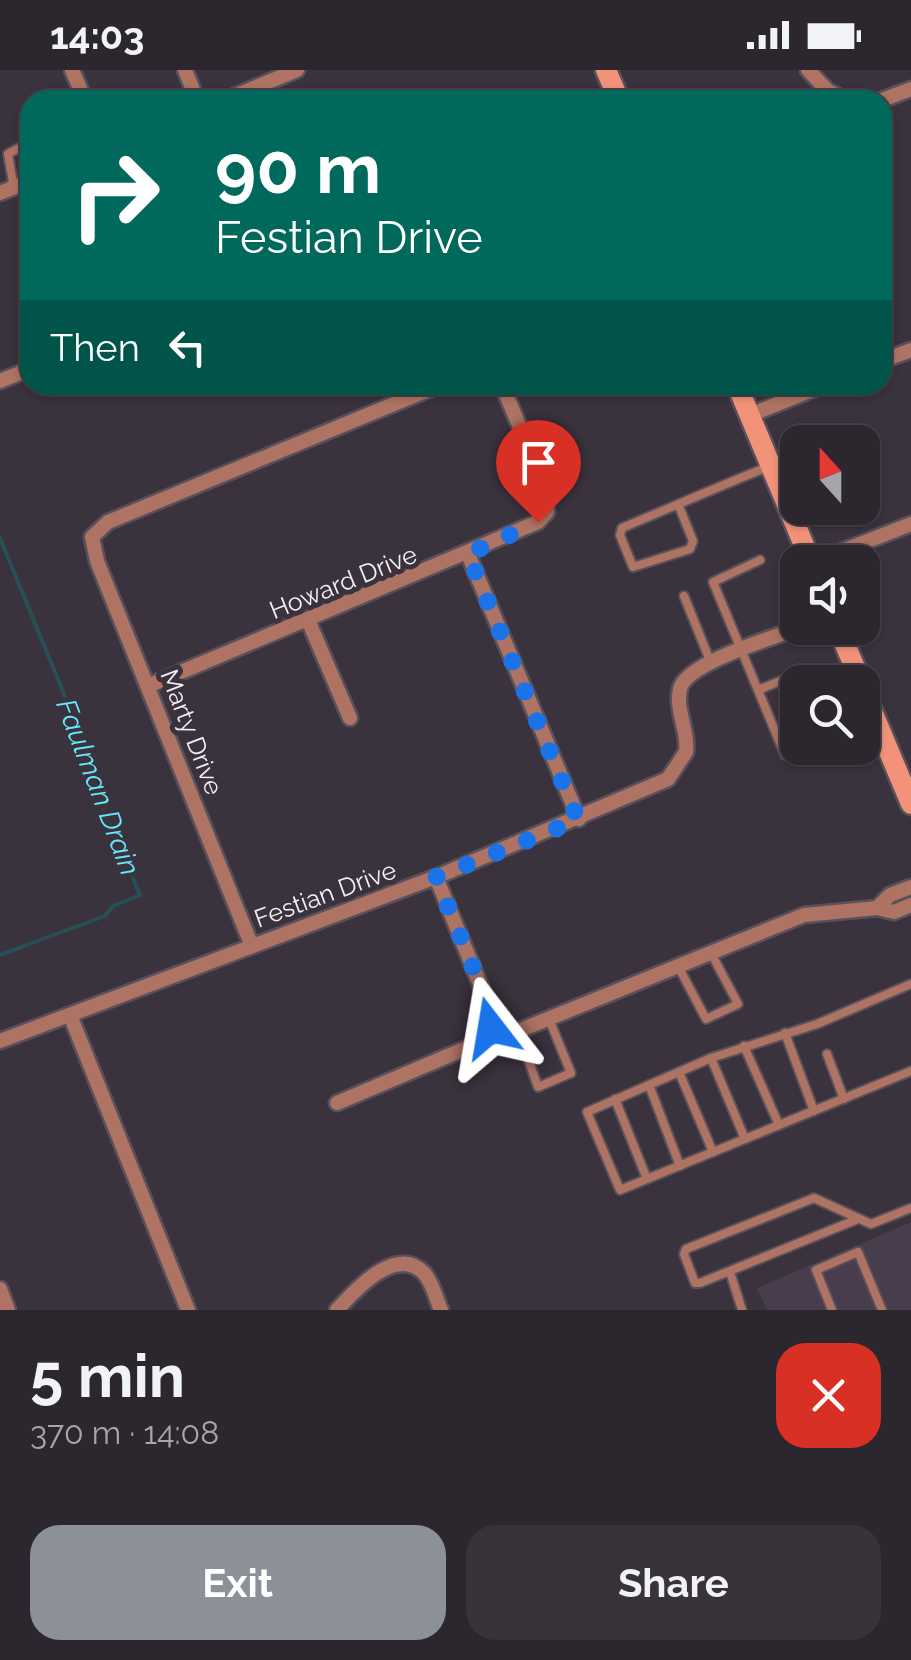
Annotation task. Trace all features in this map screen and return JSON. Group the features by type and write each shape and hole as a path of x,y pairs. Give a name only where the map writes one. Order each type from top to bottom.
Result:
{"main road":[{"path":"741,395 806,545"},
{"path":"880,729 911,804"}],"street":[{"path":"249,90 296,70"},
{"path":"808,70 827,90"},
{"name":"Marty Drive","path":"251,944 97,561 92,537 108,522 416,395"},
{"name":"Howard Drive","path":"150,685 527,529 547,512 542,482 506,395"},
{"path":"750,415 799,395"},
{"path":"857,545 911,524"},
{"path":"468,554 578,820"},
{"path":"308,620 350,718"},
{"name":"Festian Drive","path":"2,1034 70,1014 436,877 578,820 678,772 688,739 680,686 690,674 711,663 780,635"},
{"path":"337,1103 476,1044 491,1028 486,999 436,877"},
{"path":"877,908 890,895 911,887"},
{"path":"518,1032 818,911 877,908 894,912 911,905"},
{"path":"70,1014 188,1310"},
{"path":"337,1310 377,1273 415,1267 428,1278 441,1310"},
{"path":"0,1289 8,1310"}],"lane":[{"path":"7,190 8,154 20,147"},
{"path":"678,504 693,541 690,549 633,566 620,535 622,528 678,504 771,466"},
{"path":"760,560 713,582 780,743"},
{"path":"684,596 711,663"},
{"path":"758,690 780,681"},
{"path":"678,966 706,1020 738,1004 711,953"},
{"path":"911,984 816,1024 711,1058 587,1112 620,1190 911,1071"},
{"path":"518,1032 538,1087 571,1074 548,1019"},
{"path":"816,1024 820,1035"},
{"path":"785,1034 814,1111"},
{"path":"744,1046 780,1125"},
{"path":"827,1054 844,1098"},
{"path":"711,1058 745,1139"},
{"path":"679,1072 713,1152"},
{"path":"648,1085 680,1166"},
{"path":"615,1099 647,1179"},
{"path":"858,1219 695,1283 684,1254 686,1249 814,1198 871,1224 911,1208"},
{"path":"832,1310 816,1270 858,1252 882,1310"},
{"path":"730,1272 742,1310"}],"shaded area":[{"path":"911,1222 911,1310 767,1310 757,1288"}],"waterway":[{"name":"Faulman Drain","path":"0,538 68,704 81,755 140,895 113,906 105,916 0,955"}],"route":[{"path":"491,1028 486,999 436,877 578,820 468,554 538,522"}]}
